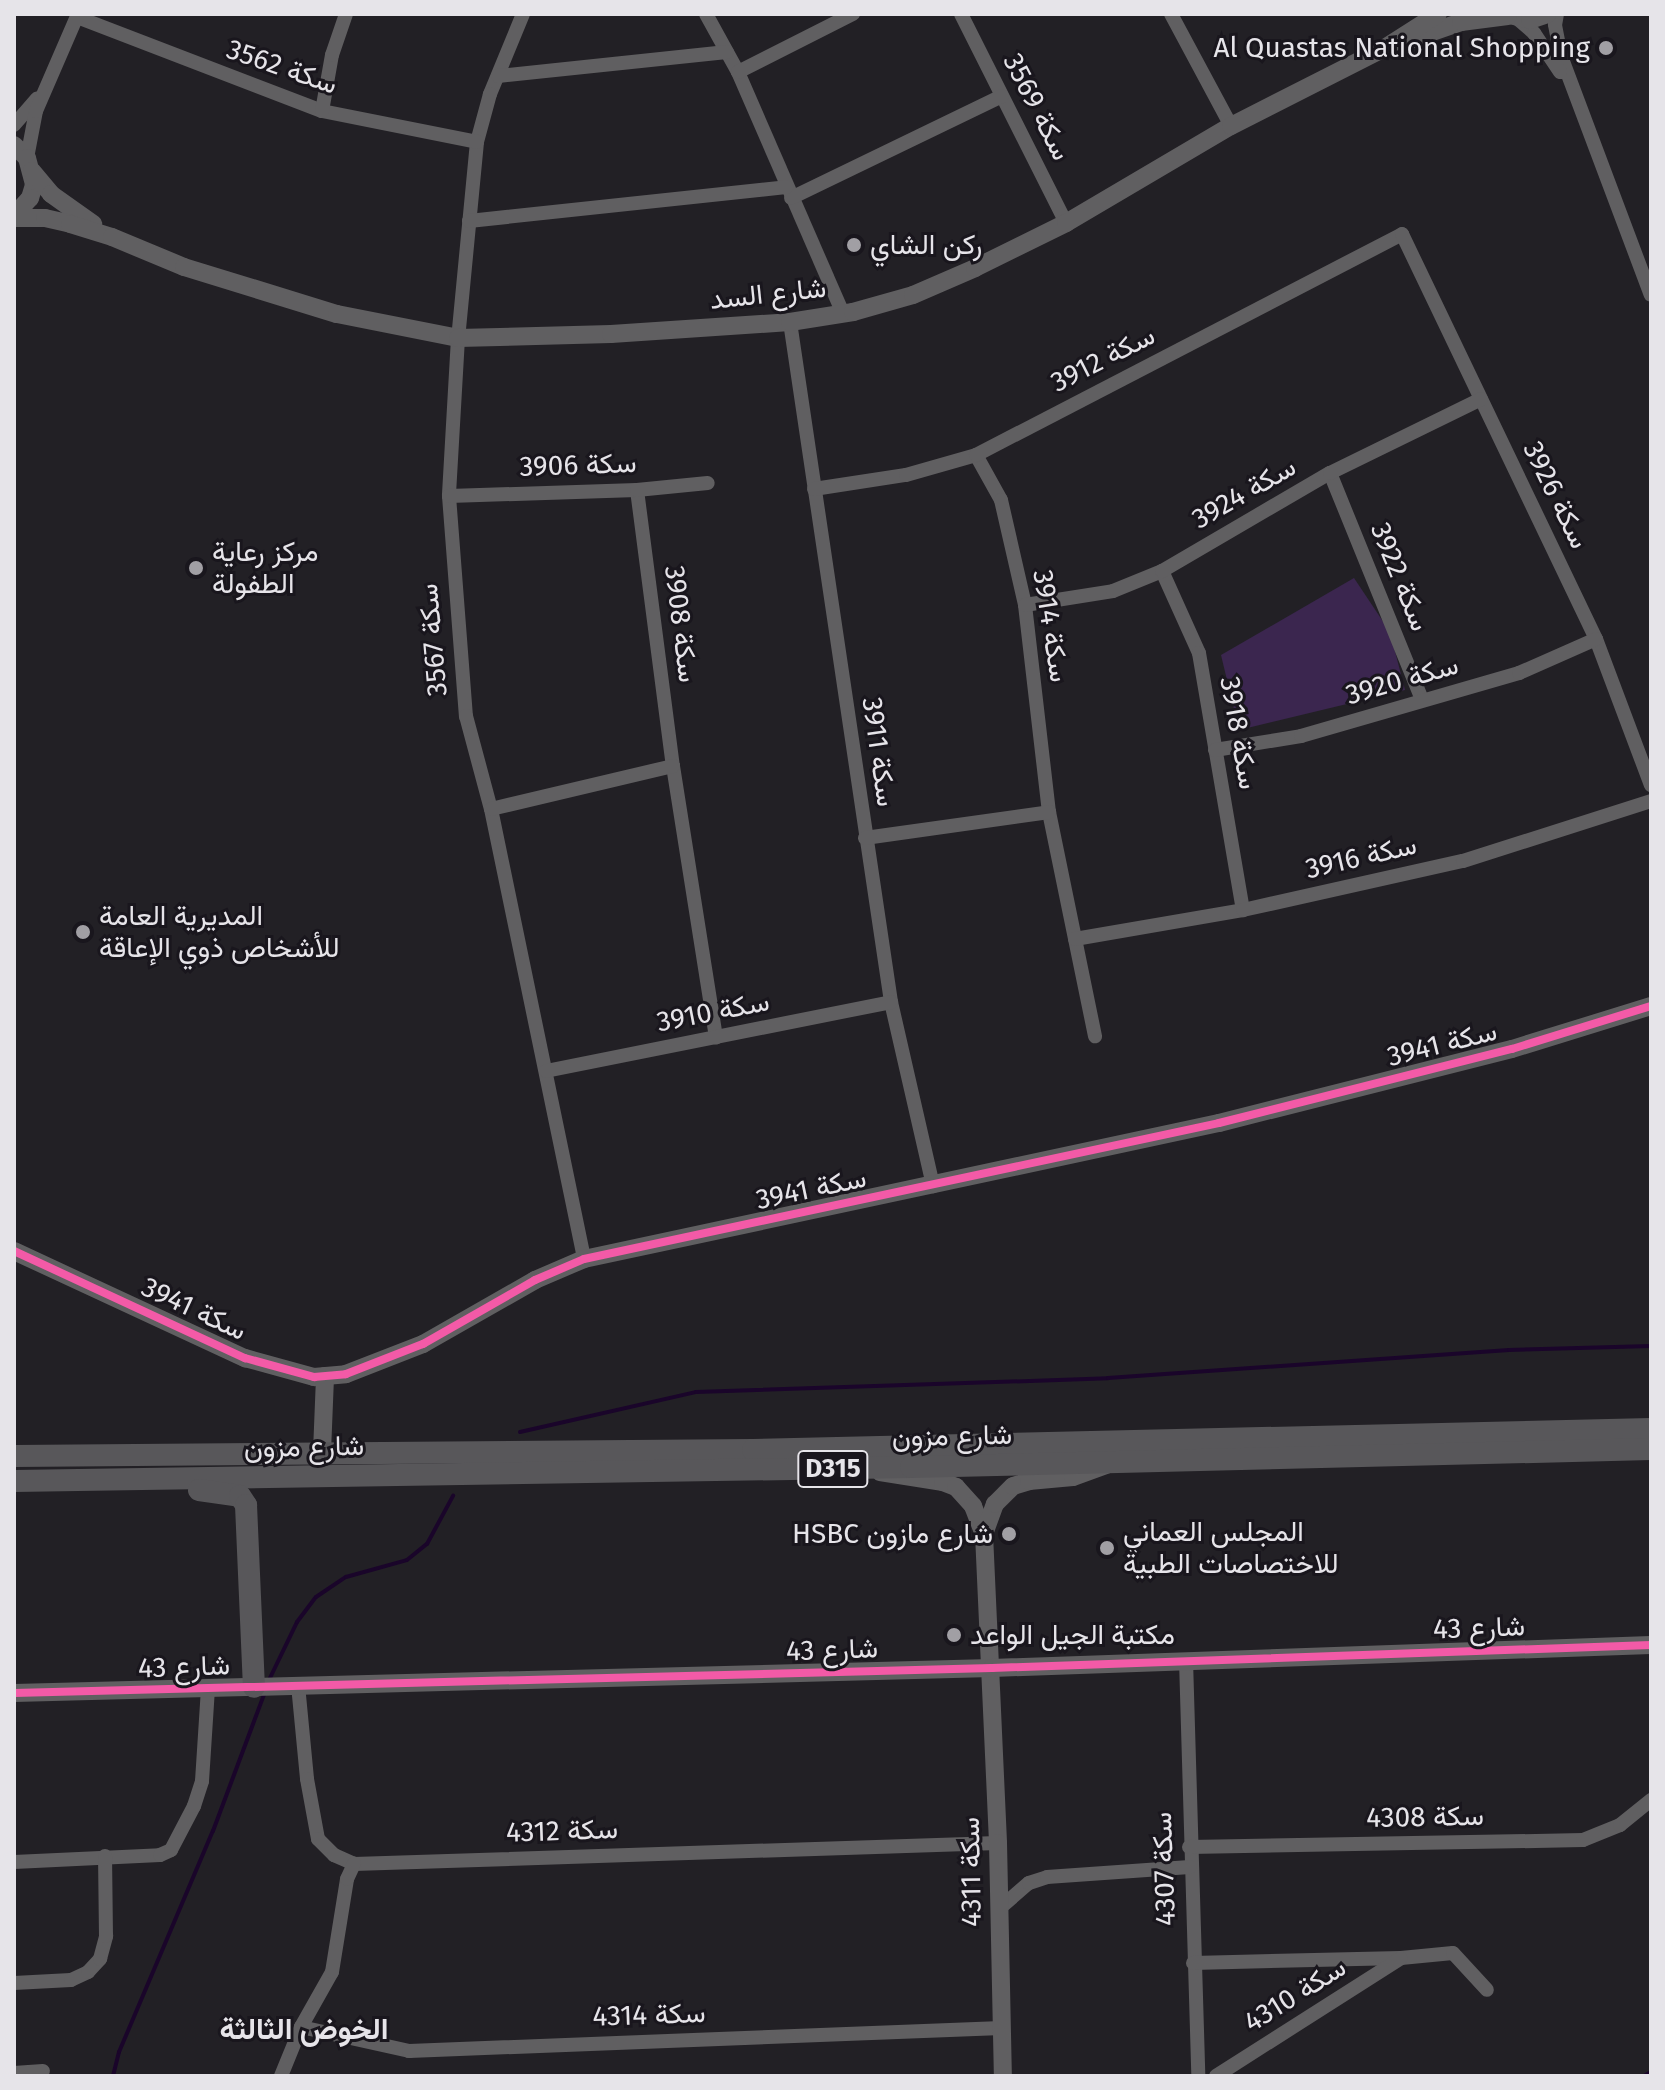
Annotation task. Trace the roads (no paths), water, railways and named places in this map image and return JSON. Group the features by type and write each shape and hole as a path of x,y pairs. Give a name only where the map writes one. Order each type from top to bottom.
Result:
{"main road":[{"name":"شارع مزون","path":"14,1456 753,1450 1651,1429"},
{"name":"شارع مزون","path":"14,1481 870,1468 1651,1449"},
{"path":"14,1481 221,1491 240,1496 246,1505 254,1687"}],"street":[{"path":"322,111 332,55 346,14"},
{"name":"سكة 3567","path":"523,14 498,76 477,142 458,338 449,496 466,716 491,809 584,1259"},
{"path":"706,14 738,72 843,314"},
{"path":"738,72 853,14"},
{"name":"سكة 3569","path":"961,14 1066,223"},
{"path":"1171,14 1231,126"},
{"name":"شارع السد","path":"14,217 45,218 112,237 184,267 337,314 458,338 596,335 790,322 843,314 913,295 1066,223 1231,126 1383,49 1438,14"},
{"name":"شارع السد","path":"1383,49 1461,22 1547,14"},
{"path":"1557,14 1555,25 1561,56 1651,295"},
{"path":"14,217 30,198 24,158 32,127 78,15"},
{"name":"سكة 3562","path":"78,15 322,111 477,142"},
{"path":"1511,16 1534,33 1575,96"},
{"path":"498,76 727,52"},
{"path":"14,125 48,82"},
{"path":"469,221 789,192 1002,96"},
{"name":"شارع السد","path":"24,158 62,204 112,237"},
{"name":"سكة 3926","path":"1402,234 1596,639 1651,785"},
{"name":"سكة 3912","path":"814,489 906,475 976,455 1402,234"},
{"name":"سكة 3911","path":"790,322 891,1002 933,1186"},
{"name":"سكة 3924","path":"1025,605 1113,591 1162,571 1330,473 1481,399"},
{"name":"سكة 3914","path":"976,455 1001,500 1025,605 1049,812 1095,1036"},
{"name":"سكة 3922","path":"1330,473 1422,700"},
{"name":"سكة 3906","path":"449,496 637,490 708,483"},
{"name":"سكة 3908","path":"637,490 673,766 716,1038"},
{"name":"سكة 3918","path":"1162,571 1199,653 1243,910"},
{"name":"سكة 3920","path":"1215,750 1301,736 1519,673 1596,639"},
{"path":"491,809 673,766"},
{"name":"سكة 3916","path":"1075,939 1243,910 1463,861 1651,801"},
{"path":"865,838 1049,812"},
{"name":"سكة 3910","path":"546,1071 891,1002"},
{"name":"سكة 3941","path":"14,1251 245,1358 288,1371 325,1376 346,1374 423,1344 535,1280 584,1259 1233,1120 1512,1049 1651,1006"},
{"path":"322,1452 325,1376"},
{"path":"984,1534 995,1504 1013,1486 1087,1474 1112,1462"},
{"path":"870,1468 888,1475 943,1482 956,1487 973,1506 984,1534"},
{"name":"سكة 4311","path":"984,1534 992,1668 1003,2076"},
{"name":"شارع 43","path":"14,1693 992,1668 1651,1645"},
{"name":"سكة 4307","path":"1186,1660 1198,2076"},
{"path":"281,2076 301,2027 332,1972 347,1879 354,1864 334,1855 318,1839 307,1779 298,1685"},
{"path":"14,1862 160,1855 174,1846 202,1781 208,1688"},
{"name":"سكة 4308","path":"1189,1847 1583,1840 1620,1825 1651,1800"},
{"name":"سكة 4312","path":"354,1864 998,1843"},
{"path":"14,1983 71,1980 88,1972 100,1959 106,1936 105,1856"},
{"path":"1000,1908 1029,1883 1047,1877 1190,1867"},
{"name":"سكة 4310","path":"1193,1963 1401,1958 1453,1953 1487,1990"},
{"name":"سكة 4310","path":"1216,2076 1401,1958"},
{"name":"سكة 4314","path":"301,2027 409,2051 1002,2028"},
{"path":"14,2073 43,2071"}],"waterway":[{"path":"520,1432 696,1392 1108,1378 1509,1350 1651,1346"},
{"path":"269,1680 297,1622 316,1597 346,1577 407,1560 427,1544 453,1496"},
{"path":"113,2076 119,2052 213,1831 265,1692"},
{"path":"1644,2076 1651,2072"}],"place":[{"name":"Al Quastas National Shopping","path":"1606,48"},
{"name":"ركن الشاي","path":"854,245"},
{"name":"مركز رعاية الطفولة","path":"196,568"},
{"name":"المديرية العامة للأشخاص ذوي الإعاقة","path":"83,932"},
{"name":"HSBC شارع مازون","path":"1009,1534"},
{"name":"المجلس العماني للاختصاصات الطبية","path":"1107,1548"},
{"name":"مكتبة الجيل الواعد","path":"954,1635"}],"district":[{"name":"الخوض الثالثة","path":"304,2029"}]}
